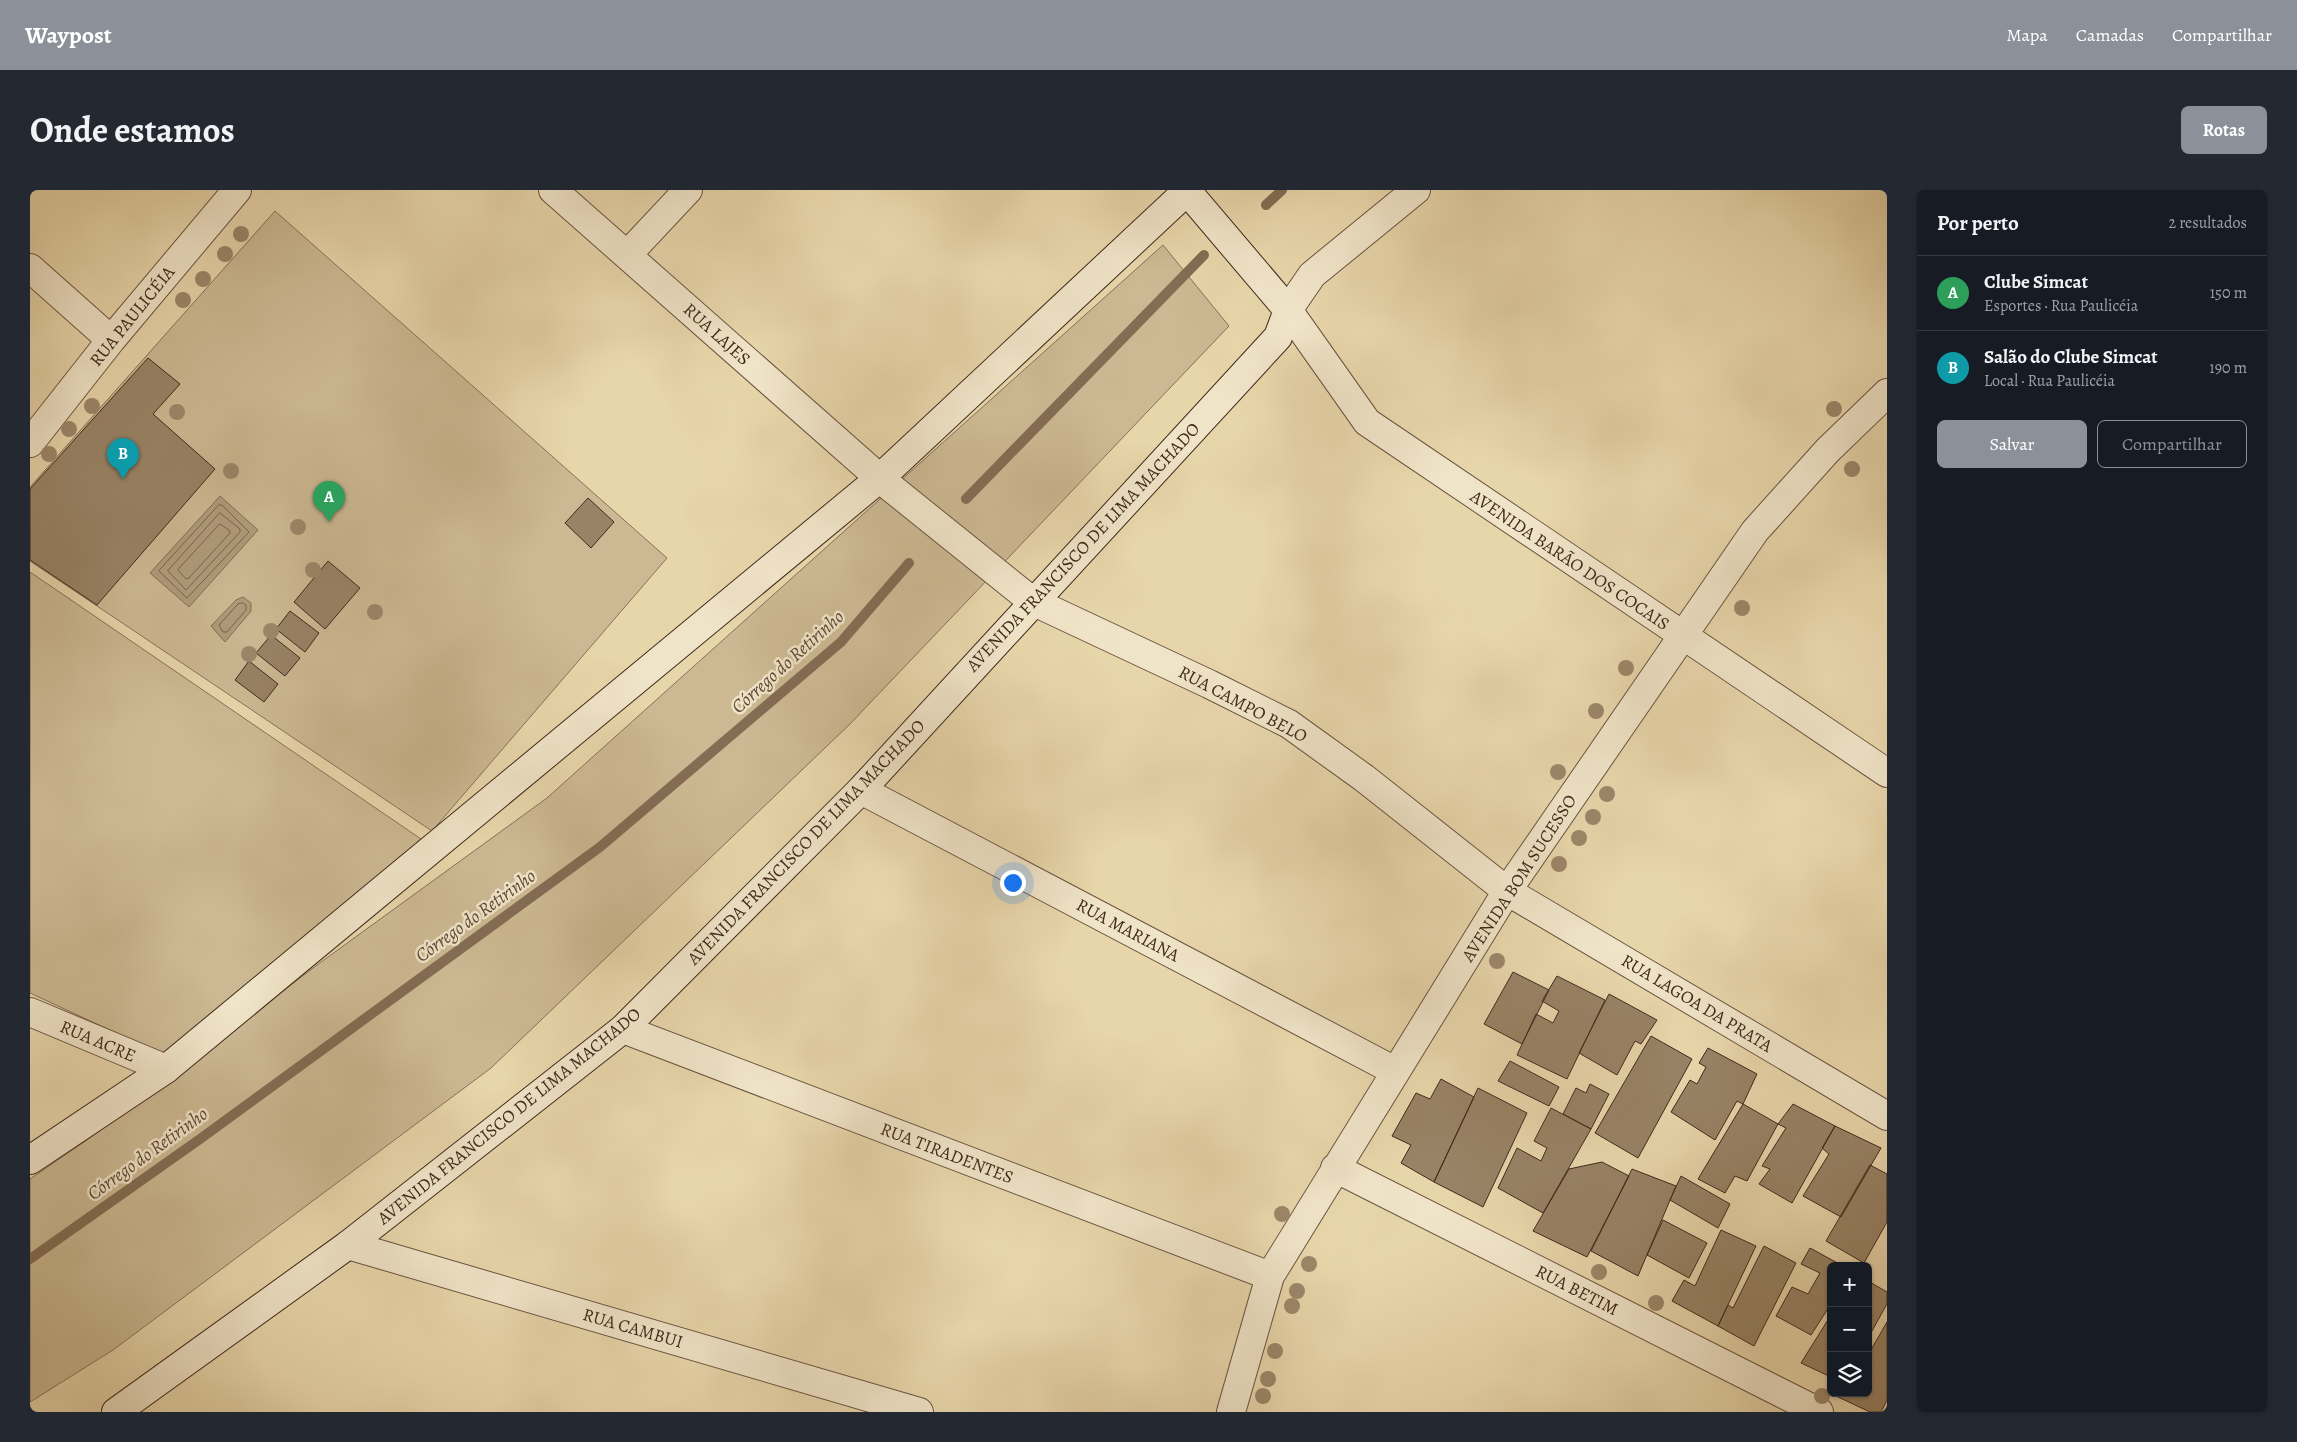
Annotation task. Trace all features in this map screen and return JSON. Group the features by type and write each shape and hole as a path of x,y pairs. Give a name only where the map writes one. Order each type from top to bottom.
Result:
{"street":[{"name":"RUA PAULICÉIA","path":"30,444 112,340 237,190"},
{"name":"RUA LAJES","path":"554,190 880,478 1032,601"},
{"path":"628,254 688,190"},
{"path":"30,1160 166,1069 880,478 1187,190"},
{"name":"AVENIDA BARÃO DOS COCAIS","path":"1187,190 1288,310 1367,422 1887,773"},
{"name":"AVENIDA FRANCISCO DE LIMA MACHADO","path":"116,1412 348,1245 623,1029 861,790 1032,601 1278,337 1288,310 1312,275 1416,190"},
{"path":"30,268 112,340"},
{"name":"AVENIDA BOM SUCESSO","path":"1231,1412 1270,1276 1507,891 1755,531 1828,450 1887,394"},
{"name":"RUA CAMPO BELO","path":"1032,601 1209,684 1288,724 1364,778 1507,891"},
{"name":"RUA MARIANA","path":"861,790 1395,1071"},
{"name":"RUA LAGOA DA PRATA","path":"1507,891 1887,1116"},
{"name":"RUA ACRE","path":"30,1012 166,1069"},
{"name":"RUA TIRADENTES","path":"623,1029 1270,1276"},
{"name":"RUA BETIM","path":"1335,1168 1818,1412"},
{"name":"RUA CAMBUI","path":"348,1245 919,1412"}],"shaded area":[{"path":"275,211 667,558 432,831 30,561 30,487"},
{"path":"1163,245 1229,326 850,724 491,1068 113,1350 30,1402 30,1179 87,1140 317,965 547,798"},
{"path":"30,572 421,839 166,1056 30,993"}],"water":[{"path":"220,496 258,530 189,607 150,573"},
{"path":"243,597 251,603 251,611 225,642 211,626 236,600"}],"building":[{"path":"148,358 180,384 153,414 215,469 97,605 30,560 30,489"},
{"path":"588,498 614,522 591,548 565,523"},
{"path":"328,561 360,588 325,629 294,602"},
{"path":"290,611 319,633 305,652 276,629"},
{"path":"271,635 300,658 285,676 256,653"},
{"path":"249,661 278,684 264,702 235,680"},
{"path":"1513,972 1549,990 1522,1044 1484,1024"},
{"path":"1557,976 1605,1000 1567,1079 1517,1055 1536,1014 1553,1023 1559,1011 1542,1001"},
{"path":"1609,994 1657,1020 1641,1044 1635,1041 1617,1075 1579,1053"},
{"path":"1651,1036 1692,1059 1638,1158 1595,1133"},
{"path":"1708,1048 1757,1074 1743,1104 1737,1101 1715,1140 1671,1112 1690,1080 1697,1084 1706,1067 1699,1063"},
{"path":"1510,1061 1559,1087 1549,1106 1498,1081"},
{"path":"1441,1079 1474,1097 1434,1182 1401,1163 1411,1145 1392,1136 1416,1093 1430,1099"},
{"path":"1590,1084 1609,1094 1591,1129 1563,1114 1576,1088 1586,1093"},
{"path":"1478,1088 1527,1113 1483,1207 1434,1182"},
{"path":"1743,1104 1778,1124 1747,1181 1735,1176 1725,1193 1698,1179"},
{"path":"1793,1104 1835,1126 1792,1203 1759,1184 1770,1169 1762,1166 1786,1128 1778,1124"},
{"path":"1551,1108 1591,1129 1543,1213 1498,1188 1517,1148 1541,1161 1547,1148 1534,1141"},
{"path":"1835,1126 1881,1148 1841,1217 1803,1196 1829,1154 1822,1148"},
{"path":"1602,1162 1629,1176 1587,1257 1533,1231 1569,1169"},
{"path":"1870,1165 1887,1174 1887,1222 1865,1262 1826,1241"},
{"path":"1632,1169 1676,1186 1638,1276 1591,1251"},
{"path":"1681,1176 1730,1204 1718,1228 1670,1200"},
{"path":"1663,1220 1707,1243 1689,1278 1647,1255"},
{"path":"1721,1230 1756,1246 1718,1326 1672,1301 1684,1280 1695,1286"},
{"path":"1764,1246 1796,1263 1754,1346 1718,1326 1728,1305 1733,1308"},
{"path":"1810,1248 1836,1262 1827,1262 1827,1310 1811,1335 1776,1316 1792,1287 1808,1294 1820,1273 1801,1264"},
{"path":"1872,1283 1887,1292 1887,1304 1872,1331"},
{"path":"1827,1321 1827,1375 1801,1363"},
{"path":"1887,1322 1887,1400 1881,1412 1870,1412 1838,1397 1872,1397 1872,1348"}],"waterway":[{"path":"1266,205 1282,190"},
{"path":"966,499 1204,255"},
{"name":"Córrego do Retirinho","path":"30,1259 200,1139 600,847 841,642 909,563"}],"place":[{"name":"Salão do Clube Simcat","path":"123,479"},
{"name":"Clube Simcat","path":"329,522"}]}
